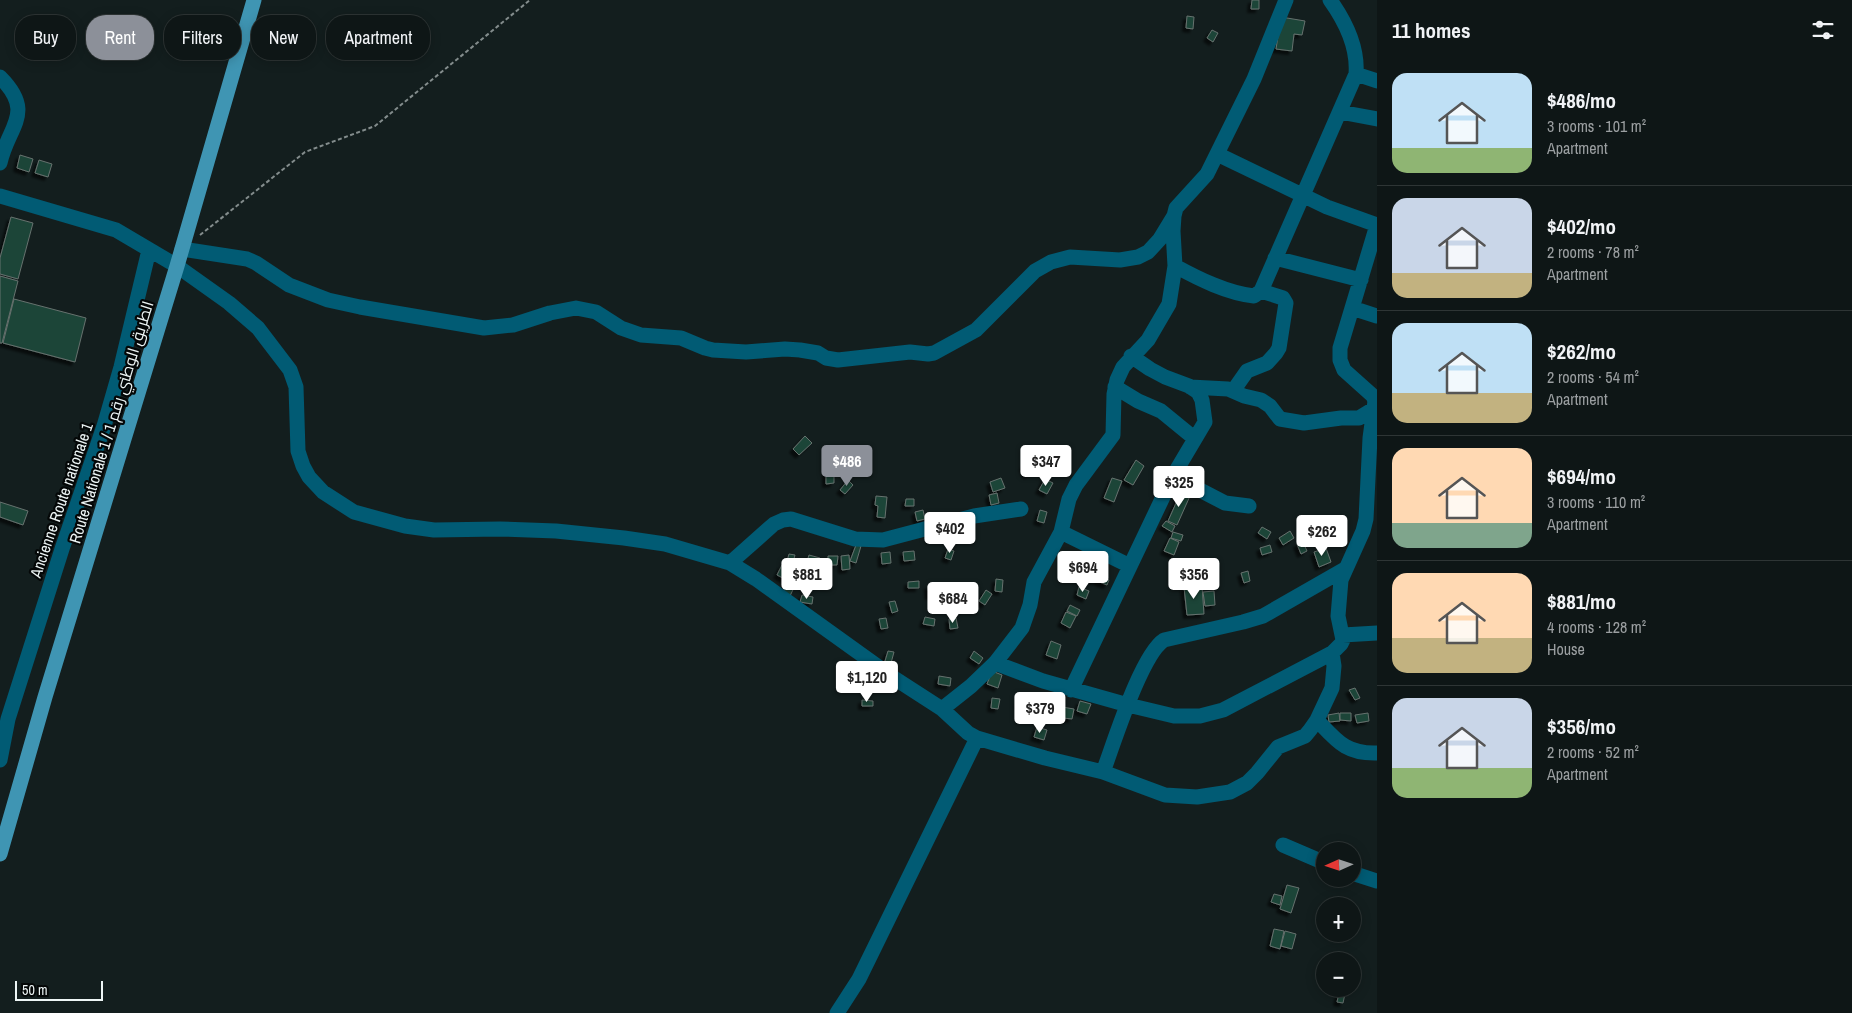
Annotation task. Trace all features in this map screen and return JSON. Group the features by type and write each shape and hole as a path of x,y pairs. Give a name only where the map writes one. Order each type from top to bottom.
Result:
{"main road":[{"name":"Route Nationale 1 / الطريق الوطني رقم 1","path":"0,854 45,697 177,266 254,0"}],"street":[{"path":"942,709 975,682 995,662 1022,628 1030,605 1034,582 1061,532 1069,499 1076,485 1112,435 1115,387 1123,367 1131,356 1148,340 1169,304 1175,266 1173,231 1176,208 1203,179 1217,154 1254,79 1286,0"},
{"path":"1175,266 1214,284 1247,295 1254,296 1261,291 1356,74 1357,67 1352,43 1341,16 1330,0"},
{"path":"1356,74 1377,81"},
{"path":"0,77 16,96 19,111 0,163"},
{"path":"1340,112 1377,119"},
{"path":"995,662 1071,690 1174,716 1200,716 1223,710 1332,653 1341,644 1343,635 1338,616 1341,580 1363,531 1366,519 1370,438 1376,401 1373,396 1344,370 1340,360 1340,348 1377,225 1335,211 1217,154"},
{"path":"0,196 116,230 177,266 229,303 258,328 290,370 296,386 298,451 303,466 323,492 354,512 405,526 434,530 500,529 556,531 624,538 665,544 730,563 756,579 830,634 942,709 968,733 977,738 1045,758 1103,772 1165,795 1197,797 1230,792 1247,783 1278,747 1305,736 1317,720 1332,688 1334,679 1332,653"},
{"path":"182,249 247,259 288,285 328,300 484,328 513,325 566,309 587,310 596,312 621,328 650,336 681,338 705,348 746,352 785,349 800,350 818,353 826,358 838,360 910,352 934,353 976,330 1035,271 1051,262 1070,257 1120,260 1138,257 1148,252 1160,238 1174,216"},
{"name":"Ancienne Route nationale 1","path":"0,760 8,719 62,549 104,426 121,368 149,250"},
{"path":"1275,258 1361,280"},
{"path":"1233,391 1247,371 1268,363 1279,348 1286,303 1283,298 1261,291"},
{"path":"1352,308 1377,316"},
{"path":"1071,690 1174,476 1194,438 1205,422 1202,400 1198,392 1165,377 1131,356"},
{"path":"1115,387 1161,412 1194,438"},
{"path":"1190,387 1228,389 1244,396 1261,400 1270,406 1280,419 1292,422 1309,423 1341,418 1359,418 1376,407"},
{"path":"1174,476 1225,503 1249,506"},
{"path":"730,563 774,524 783,520 791,519 803,522 855,539 884,540 974,516 1021,509"},
{"path":"1061,532 1130,566"},
{"path":"1103,772 1143,669 1152,651 1159,644 1164,640 1263,616 1345,569"},
{"path":"1343,635 1377,633"},
{"path":"1317,720 1340,743 1351,750 1362,753 1377,753"},
{"path":"836,1013 859,979 977,738"},
{"path":"1283,845 1316,859"},
{"path":"1361,876 1377,881"}],"path":[{"path":"182,249 305,152 376,126 530,0"}],"building":[{"path":"1252,0 1259,0 1259,9 1251,9"},
{"path":"1187,16 1194,17 1193,29 1186,28"},
{"path":"1281,17 1305,21 1302,35 1294,34 1292,51 1276,49"},
{"path":"1212,30 1218,33 1213,42 1207,38"},
{"path":"20,155 33,159 29,172 17,168"},
{"path":"39,160 52,164 48,177 35,173"},
{"path":"11,217 33,223 18,279 0,274 0,258"},
{"path":"0,276 18,281 2,343 0,343"},
{"path":"14,299 86,318 75,362 3,343"},
{"path":"805,436 812,443 799,455 793,449"},
{"path":"1136,460 1144,466 1133,485 1124,480"},
{"path":"1029,463 1034,472 1027,475 1023,466"},
{"path":"826,472 834,472 834,483 826,484"},
{"path":"1001,478 1005,488 993,492 990,482"},
{"path":"1112,478 1122,481 1114,502 1104,498"},
{"path":"1045,479 1053,483 1047,494 1039,490"},
{"path":"848,480 853,485 845,494 840,490"},
{"path":"1181,492 1190,496 1177,525 1168,521"},
{"path":"997,493 999,503 991,505 989,495"},
{"path":"876,496 887,497 885,518 877,517 878,506 875,505"},
{"path":"906,499 914,499 914,506 905,506"},
{"path":"0,502 28,511 23,525 0,517"},
{"path":"923,510 925,519 917,521 915,512"},
{"path":"1040,510 1047,512 1044,523 1037,521"},
{"path":"1166,521 1175,526 1172,532 1162,526"},
{"path":"1262,527 1271,532 1267,539 1258,533"},
{"path":"1290,531 1294,538 1283,545 1279,538"},
{"path":"1173,532 1183,535 1181,541 1171,538"},
{"path":"1170,538 1179,542 1174,555 1164,551"},
{"path":"1303,542 1307,551 1301,554 1297,544"},
{"path":"856,545 861,546 856,563 850,561"},
{"path":"1270,545 1272,552 1262,555 1260,548"},
{"path":"1326,548 1331,562 1319,567 1314,552"},
{"path":"948,549 954,551 951,560 945,558"},
{"path":"914,551 915,560 904,561 903,552"},
{"path":"890,552 891,563 882,564 881,553"},
{"path":"789,554 795,555 792,566 786,565"},
{"path":"809,555 820,558 817,568 806,565"},
{"path":"849,555 850,569 842,570 841,556"},
{"path":"828,556 838,556 837,565 828,565"},
{"path":"1080,556 1091,561 1086,571 1075,566"},
{"path":"1093,563 1102,568 1095,581 1086,575"},
{"path":"782,565 801,573 789,598 781,595 787,580 777,575"},
{"path":"820,568 827,568 827,579 820,579"},
{"path":"1248,571 1250,581 1244,583 1241,573"},
{"path":"1099,575 1109,580 1107,585 1097,581"},
{"path":"996,579 1003,580 1002,592 995,591"},
{"path":"919,581 919,588 908,588 908,582"},
{"path":"937,585 938,595 929,596 928,586"},
{"path":"1202,586 1204,614 1187,615 1184,587"},
{"path":"1079,587 1089,591 1086,599 1077,595"},
{"path":"986,590 992,594 985,605 979,601"},
{"path":"1214,591 1215,605 1205,606 1203,592"},
{"path":"802,595 813,597 812,604 800,602"},
{"path":"957,596 959,603 946,606 944,599"},
{"path":"895,601 898,611 892,613 889,602"},
{"path":"1070,605 1080,610 1077,616 1067,611"},
{"path":"1066,612 1076,616 1070,628 1061,623"},
{"path":"925,617 935,619 934,626 923,624"},
{"path":"886,618 888,628 881,629 879,619"},
{"path":"956,618 958,628 950,629 949,619"},
{"path":"1051,641 1061,645 1057,659 1046,655"},
{"path":"888,651 894,652 891,663 885,661"},
{"path":"974,651 983,658 979,664 970,658"},
{"path":"992,671 1002,675 998,688 987,684"},
{"path":"939,676 951,678 950,686 938,684"},
{"path":"1355,688 1360,698 1355,700 1349,690"},
{"path":"1022,693 1028,695 1024,707 1018,705"},
{"path":"992,698 1000,699 998,709 991,708"},
{"path":"1029,699 1040,704 1038,710 1027,705"},
{"path":"862,700 873,701 873,706 862,706"},
{"path":"1080,701 1091,704 1087,714 1077,711"},
{"path":"1056,706 1074,709 1072,719 1055,717"},
{"path":"1042,711 1050,713 1048,720 1040,718"},
{"path":"1339,713 1340,721 1329,722 1328,715"},
{"path":"1340,713 1351,713 1351,721 1340,720"},
{"path":"1368,713 1369,721 1357,723 1355,715"},
{"path":"1037,727 1047,730 1044,740 1034,737"},
{"path":"1287,885 1299,888 1291,913 1280,909"},
{"path":"1274,894 1282,896 1280,905 1271,902"},
{"path":"1274,929 1284,931 1280,949 1270,946"},
{"path":"1285,931 1296,934 1292,949 1281,946"},
{"path":"1338,997 1344,997 1343,1003 1337,1002"}]}
